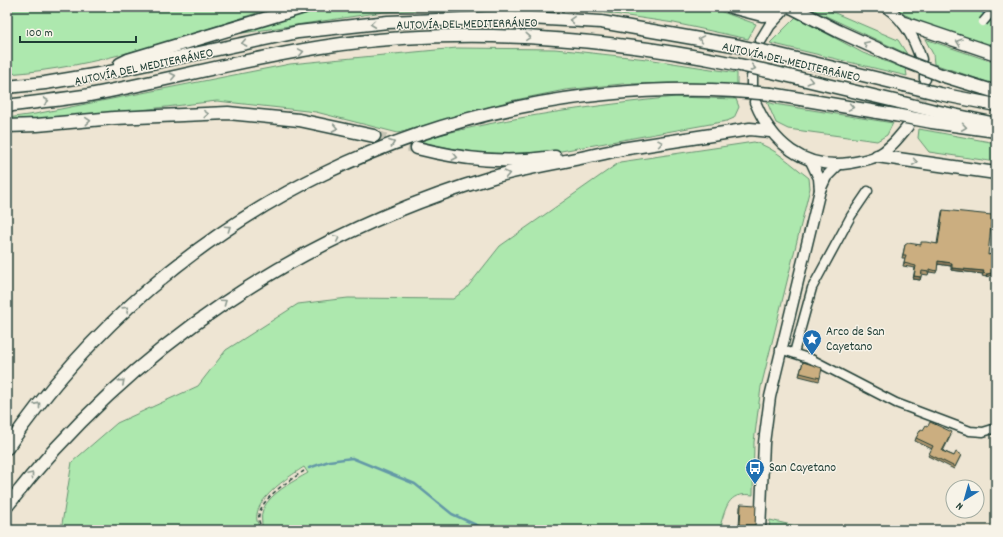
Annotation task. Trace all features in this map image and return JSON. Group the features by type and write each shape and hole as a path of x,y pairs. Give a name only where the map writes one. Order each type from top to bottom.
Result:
{"highway":[{"path":"105,73 128,60 304,7"},
{"path":"731,7 762,15 785,10 809,17 902,60 941,75 996,92"},
{"name":"AUTOVÍA DEL MEDITERRÁNEO","path":"7,87 45,83 105,73 298,32 388,22 511,17 601,22 739,46 940,94 996,105"},
{"path":"904,23 996,54"},
{"name":"AUTOVÍA DEL MEDITERRÁNEO","path":"7,106 83,96 213,68 342,44 425,37 509,36 599,42 670,51 772,72 899,102 933,116 996,124"},
{"path":"7,448 24,422 71,366 128,307 158,280 204,244 252,212 304,182 340,164 429,130 493,112 556,100 622,92 661,90 734,91 771,94 895,115 933,116 996,132"},
{"path":"7,126 37,125 114,118 228,113 299,120 374,136"},
{"path":"418,148 467,159 500,161 539,159 621,149 750,129 770,131"},
{"path":"7,506 65,437 143,363 229,298 269,274 318,247 368,223 423,200 494,177 621,149"},
{"path":"877,156 996,173"}],"main road":[{"path":"886,7 904,23 915,42 921,59"},
{"path":"761,40 785,10"},
{"path":"755,102 770,131 783,144 811,161 838,164 877,156 893,144 908,126"},
{"path":"811,161 819,178 820,190"},
{"path":"760,530 766,422 780,348 820,190 826,178 838,164"}],"street":[{"path":"983,22 996,7"},
{"path":"794,353 812,288 851,216 868,191"},
{"path":"780,348 811,359 896,403 970,431 982,432 996,428"}],"path":[{"path":"264,530 259,522 259,513 268,497 284,483 304,471"}],"green space":[{"path":"7,7 275,7 176,39 109,58 41,71 7,74"},
{"path":"320,7 483,7 383,12 236,34"},
{"path":"483,7 708,7 756,24 748,39 674,23 574,8"},
{"path":"821,7 898,40 907,54 813,10"},
{"path":"896,7 974,7 996,23 996,48 963,40 903,14"},
{"path":"796,17 863,53 906,69 907,76 770,43"},
{"path":"925,39 996,63 996,85 934,64 933,54"},
{"path":"457,48 555,49 647,59 737,73 737,85 690,83 622,84 565,90 510,101 398,133 316,112 217,101 81,117 7,121 7,118 35,114 290,64"},
{"path":"675,97 736,99 739,107 734,118 727,121 539,155 469,152 418,141 458,130 530,116"},
{"path":"767,102 893,123 887,135 877,141 788,129 776,123"},
{"path":"919,129 996,143 996,162 929,152 918,138"},
{"path":"754,142 776,152 809,178 810,188 761,387 754,442 753,495 739,495 734,497 725,510 721,523 729,529 740,527 754,528 754,530 266,530 262,525 262,513 265,506 281,489 308,473 304,467 278,485 262,503 257,512 257,521 262,530 61,530 72,462 117,423 198,386 226,350 298,304 348,298 453,299 466,289 500,246 620,162"},
{"path":"770,520 804,528 837,530 769,530"}],"water":[{"path":"974,7 991,7 996,11 996,23"}],"building":[{"path":"943,210 992,215 988,255 996,253 996,272 987,274 983,273 984,271 952,268 952,263 938,261 937,271 929,269 929,272 922,271 921,277 914,276 916,266 904,263 906,255 903,255 905,245 908,243 921,245 921,242 938,244"},
{"path":"803,362 822,368 820,378 800,373"},
{"path":"930,422 952,432 942,451 954,456 956,452 961,455 955,467 929,454 933,446 916,438 921,429 923,430"},
{"path":"741,504 756,505 755,525 740,525"}],"waterway":[{"path":"309,468 329,461 352,458 415,484 452,514 487,530"},
{"path":"770,528 780,530"}],"tunnel":[{"path":"752,74 754,58 759,43"},
{"path":"915,114 923,93 924,84"},
{"path":"374,136 417,148"}],"place":[{"name":"Arco de San Cayetano","path":"812,356"},
{"name":"San Cayetano","path":"755,485"}]}
